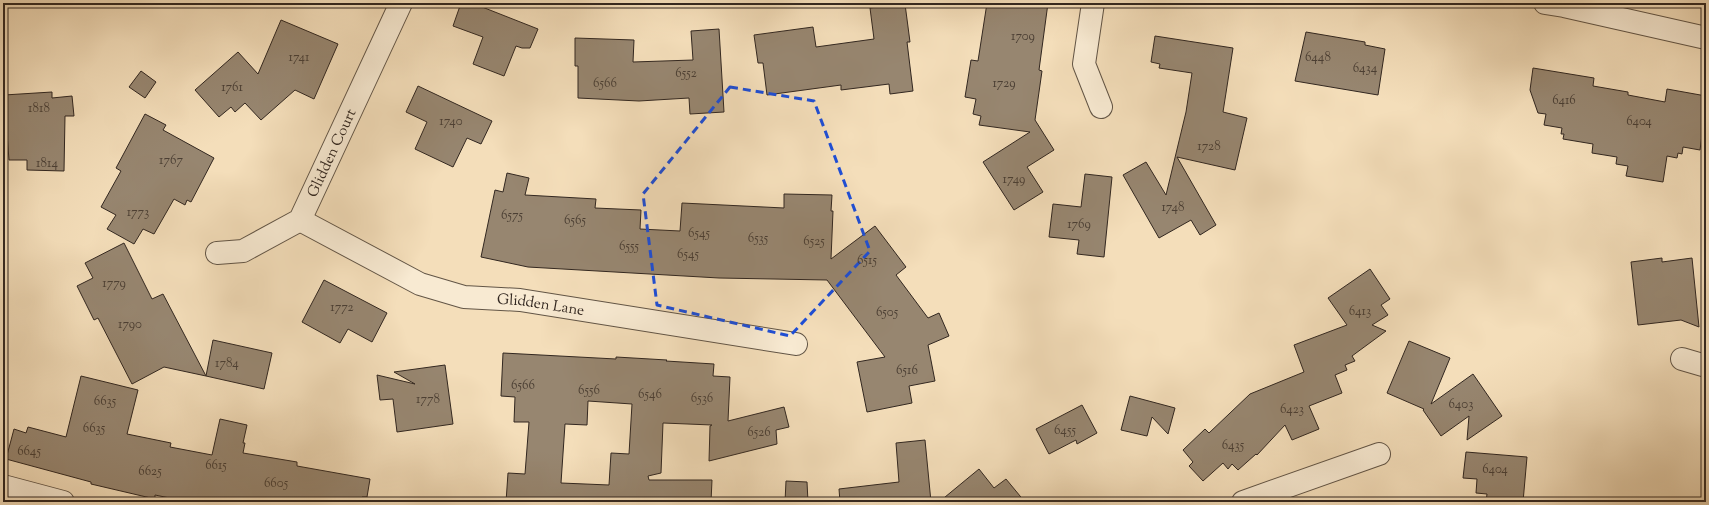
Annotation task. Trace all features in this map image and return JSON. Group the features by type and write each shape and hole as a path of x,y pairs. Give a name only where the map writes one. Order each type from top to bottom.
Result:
{"street":[{"name":"Glidden Court","path":"300,220 401,3"},
{"path":"1093,3 1084,64 1101,107"},
{"path":"1545,3 1706,38"},
{"path":"217,253 243,252 300,220"},
{"name":"Glidden Lane","path":"300,220 420,284 464,297 520,300 796,344"},
{"path":"1682,359 1706,366"},
{"path":"1243,502 1379,454"},
{"path":"3,486 63,502"}],"highlighted area":[{"path":"730,87 814,101 870,251 790,336 657,305 643,194"}],"building":[{"path":"461,3 472,3 538,29 530,48 516,46 504,76 473,64 483,37 453,26"},
{"path":"987,3 1048,3 1039,70 1042,71 1035,120 1054,150 1027,167 1043,192 1014,210 983,162 1030,132 979,125 981,116 973,114 976,99 965,97 971,60 978,61"},
{"path":"905,4 910,42 907,42 913,91 890,94 889,84 841,90 841,85 767,95 763,63 758,63 754,35 813,27 816,47 874,39 870,8"},
{"path":"281,20 338,44 314,99 295,90 261,120 245,103 235,112 231,107 219,117 195,90 238,52 258,74"},
{"path":"719,29 724,112 690,114 689,98 639,101 578,98 578,66 575,66 575,38 634,40 633,62 693,60 691,31"},
{"path":"1306,32 1365,42 1365,45 1385,49 1378,95 1295,81"},
{"path":"1155,36 1233,48 1223,112 1247,118 1235,170 1177,157 1216,225 1200,235 1191,220 1159,238 1123,175 1146,162 1166,195 1186,112 1192,73 1159,68 1160,64 1151,62"},
{"path":"1533,68 1594,78 1593,86 1628,92 1628,95 1665,102 1667,89 1706,96 1706,133 1702,135 1700,150 1683,147 1682,154 1678,153 1677,158 1667,156 1663,182 1626,176 1628,166 1616,164 1617,157 1592,153 1593,144 1563,139 1564,134 1561,134 1562,128 1544,125 1546,114 1538,113 1530,90"},
{"path":"141,71 156,82 145,98 129,87"},
{"path":"418,86 492,121 481,144 467,138 453,167 415,149 427,122 406,112"},
{"path":"52,92 52,98 72,96 74,116 65,116 64,171 27,170 27,160 9,160 4,95"},
{"path":"145,114 166,125 163,130 214,158 191,202 187,200 185,205 174,199 154,234 143,229 134,244 107,229 116,215 101,207 121,171 116,168"},
{"path":"507,173 529,178 525,195 596,199 595,208 641,210 640,229 680,231 682,203 784,208 784,194 832,195 831,211 833,211 831,259 875,226 906,267 896,275 928,318 939,313 949,336 928,345 935,381 909,386 912,403 867,412 857,362 885,357 827,280 719,278 528,267 481,257 495,190 503,192"},
{"path":"1085,174 1112,177 1104,257 1077,254 1079,240 1049,237 1053,204 1081,207"},
{"path":"124,243 152,299 163,294 206,376 164,367 132,384 98,318 94,320 77,286 93,278 85,263"},
{"path":"1662,258 1662,262 1692,258 1699,327 1681,320 1638,325 1631,262"},
{"path":"1370,269 1390,299 1381,305 1388,315 1372,325 1386,331 1352,356 1355,361 1345,365 1347,370 1335,375 1342,393 1309,406 1319,429 1292,440 1285,425 1257,455 1256,454 1238,470 1232,464 1228,469 1223,463 1203,481 1189,466 1193,462 1183,450 1205,429 1209,433 1250,394 1304,372 1294,345 1347,325 1328,298"},
{"path":"324,280 387,313 372,342 348,329 340,343 302,322"},
{"path":"213,340 272,353 264,389 206,376"},
{"path":"1409,341 1450,358 1431,404 1473,374 1502,416 1467,440 1469,416 1441,436 1423,410 1424,409 1387,393"},
{"path":"503,353 616,359 616,357 714,364 713,376 730,377 728,421 784,407 789,427 776,430 777,444 709,461 710,426 712,425 663,423 661,473 648,476 649,480 712,480 711,502 506,502 508,473 525,474 529,422 514,422 515,397 501,396","holes":["588,401 632,404 629,454 611,453 609,485 561,483 565,424 587,425"]},
{"path":"445,365 453,424 397,432 393,399 380,400 377,375 415,384 394,372"},
{"path":"81,376 138,390 127,434 171,443 170,447 212,455 220,419 247,425 243,443 245,443 243,453 297,462 297,466 370,479 367,497 362,497 361,502 189,502 155,495 155,499 91,484 91,482 6,459 14,429 26,433 28,427 66,437"},
{"path":"1130,396 1175,408 1168,434 1152,417 1147,436 1121,430"},
{"path":"1082,405 1097,433 1077,444 1076,440 1049,454 1036,429"},
{"path":"925,440 931,502 840,502 839,489 899,482 896,443"},
{"path":"1466,452 1527,457 1523,502 1486,502 1487,494 1476,493 1477,479 1463,478"},
{"path":"979,469 994,488 1006,479 1025,502 939,502"},
{"path":"786,481 807,482 808,502 785,502"}]}
